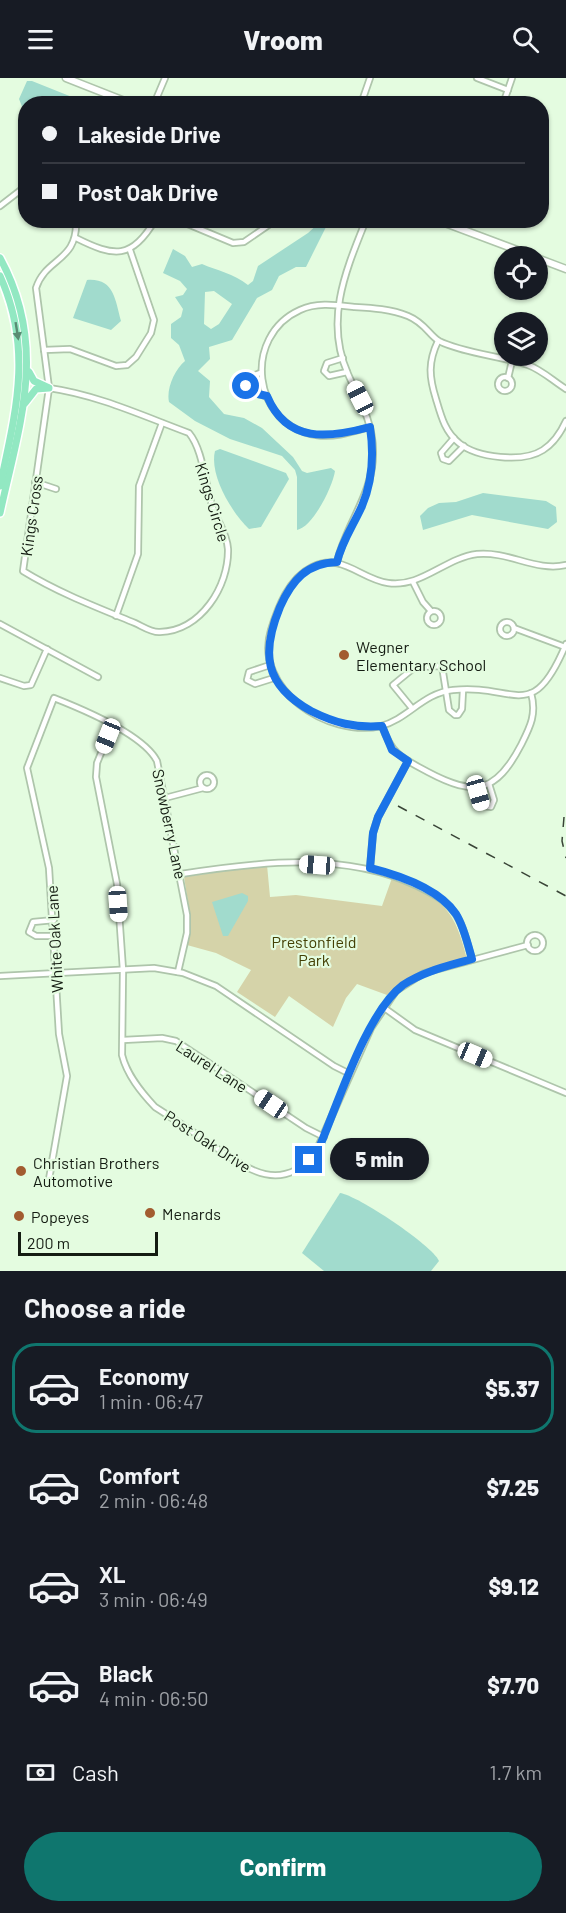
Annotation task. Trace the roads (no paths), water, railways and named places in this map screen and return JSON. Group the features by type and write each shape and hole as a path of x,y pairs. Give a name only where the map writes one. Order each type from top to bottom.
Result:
{"main road":[{"path":"0,258 14,288 23,316 28,369 22,410 0,513"},
{"path":"0,276 16,322 20,363 17,406 0,486"},
{"path":"28,369 34,381 49,388"},
{"path":"22,410 32,392 49,388"}],"street":[{"path":"66,78 112,96"},
{"path":"157,96 165,78"},
{"path":"364,96 370,78"},
{"path":"477,78 508,90"},
{"path":"506,96 512,78"},
{"path":"0,207 18,192"},
{"path":"76,228 76,238 64,256 44,274 36,288 49,388 75,392 162,423 139,486 138,554 116,616"},
{"path":"76,238 107,252 130,250 150,228"},
{"path":"197,228 233,243 244,242 264,228"},
{"path":"337,562 343,540 362,506 369,484 373,453 370,427 347,372 337,329 338,306 344,276 363,228"},
{"path":"466,228 509,246"},
{"path":"44,350 70,349 116,366 127,365 136,357 150,333 154,320 130,250"},
{"path":"548,262 566,269"},
{"path":"370,427 333,436 305,433 279,416 267,396 260,372 266,344 285,319 311,307 338,306 400,313 421,323 438,341 494,356"},
{"path":"438,341 431,359 430,379 443,423 454,438 464,446 494,457 534,454 542,451 551,443 566,421"},
{"path":"343,358 327,363 324,371 329,376 347,372"},
{"path":"508,378 511,366"},
{"path":"529,366 536,368 566,389"},
{"path":"260,372 248,378 246,386 253,393 267,396"},
{"name":"Kings Cross","path":"49,388 23,571 80,602"},
{"name":"Kings Circle","path":"80,602 160,633 188,624 200,616 219,590 227,566 227,539 209,497 196,442 189,433 162,423"},
{"path":"454,438 441,453 443,459 449,462 464,446"},
{"path":"35,482 56,489"},
{"path":"514,628 565,645 551,676 531,693 509,696 463,690 438,692 382,726 350,727 334,722 293,700 274,678 270,664 268,645 270,632 288,589 312,566 337,562 382,582 413,582 451,560 475,554 506,555 544,567 566,565"},
{"path":"413,582 423,602 431,611"},
{"path":"0,624 98,677"},
{"path":"0,678 24,686 32,685 47,649"},
{"path":"270,664 249,672 248,680 255,684 274,678"},
{"path":"411,707 393,685 415,667 442,666 448,690 449,710 458,715 462,709 463,690"},
{"path":"382,726 392,750 408,761 449,783 466,788 477,788 489,784 507,769 531,726 534,712 531,693"},
{"name":"Snowberry Lane","path":"54,698 134,738 153,753 181,874 187,915 187,933 178,972"},
{"name":"White Oak Lane","path":"48,1185 67,1076 59,1034 55,936 49,868 27,768 54,698"},
{"name":"Post Oak Drive","path":"112,726 98,763 96,784 117,884 123,970 124,1064 144,1097 248,1169 272,1175 295,1170 314,1156 383,1007 396,991 415,978 472,959 528,945"},
{"path":"370,868 373,833 378,817 408,761"},
{"path":"477,788 482,804 491,807 494,800 489,784"},
{"path":"165,798 203,788"},
{"path":"181,874 271,861 370,868 391,873 442,898 460,921 472,959"},
{"path":"54,920 33,922 28,928 33,936 55,936"},
{"path":"0,976 154,968 178,972 216,986 334,1066 350,1074"},
{"path":"383,1007 415,1030 566,1093"},
{"name":"Laurel Lane","path":"123,1040 162,1038 176,1041 306,1128 324,1137"}],"water":[{"path":"27,81 32,81 70,96 20,96"},
{"path":"313,228 326,228 306,267 296,267 279,276 272,290 257,298 232,340 209,347 210,359 198,371 210,381 209,397 224,414 244,418 262,428 293,457 302,471 307,473 331,468 335,471 316,514 297,530 297,477 295,470 282,456 230,439 195,421 169,402 168,397 172,380 185,361 179,345 171,338 171,324 181,317 183,309 175,297 183,295 187,289 180,281 163,273 173,249 185,256 192,267 202,264 231,275 248,285 253,281 258,266","holes":["214,291 232,304 219,324 211,329 204,324 205,292"]},
{"path":"87,280 103,282 112,291 121,321 111,330 73,318"},
{"path":"220,449 286,473 289,479 261,527 249,529 223,493 214,461 215,451"},
{"path":"483,493 546,501 556,507 557,522 548,529 472,515 423,530 420,516 428,508 439,503 456,502"},
{"path":"242,893 248,896 248,901 228,936 223,936 212,902"},
{"path":"340,1193 362,1202 393,1222 423,1244 439,1261 431,1271 324,1271 302,1253"}],"railway":[{"path":"398,806 566,896"},
{"path":"564,817 562,841 566,858"}],"place":[{"name":"Wegner Elementary School","path":"344,655"},
{"name":"Christian Brothers Automotive","path":"21,1171"},
{"name":"Menards","path":"150,1213"},
{"name":"Popeyes","path":"19,1216"}],"park label":[{"name":"Prestonfield Park","path":"314,950"}]}
